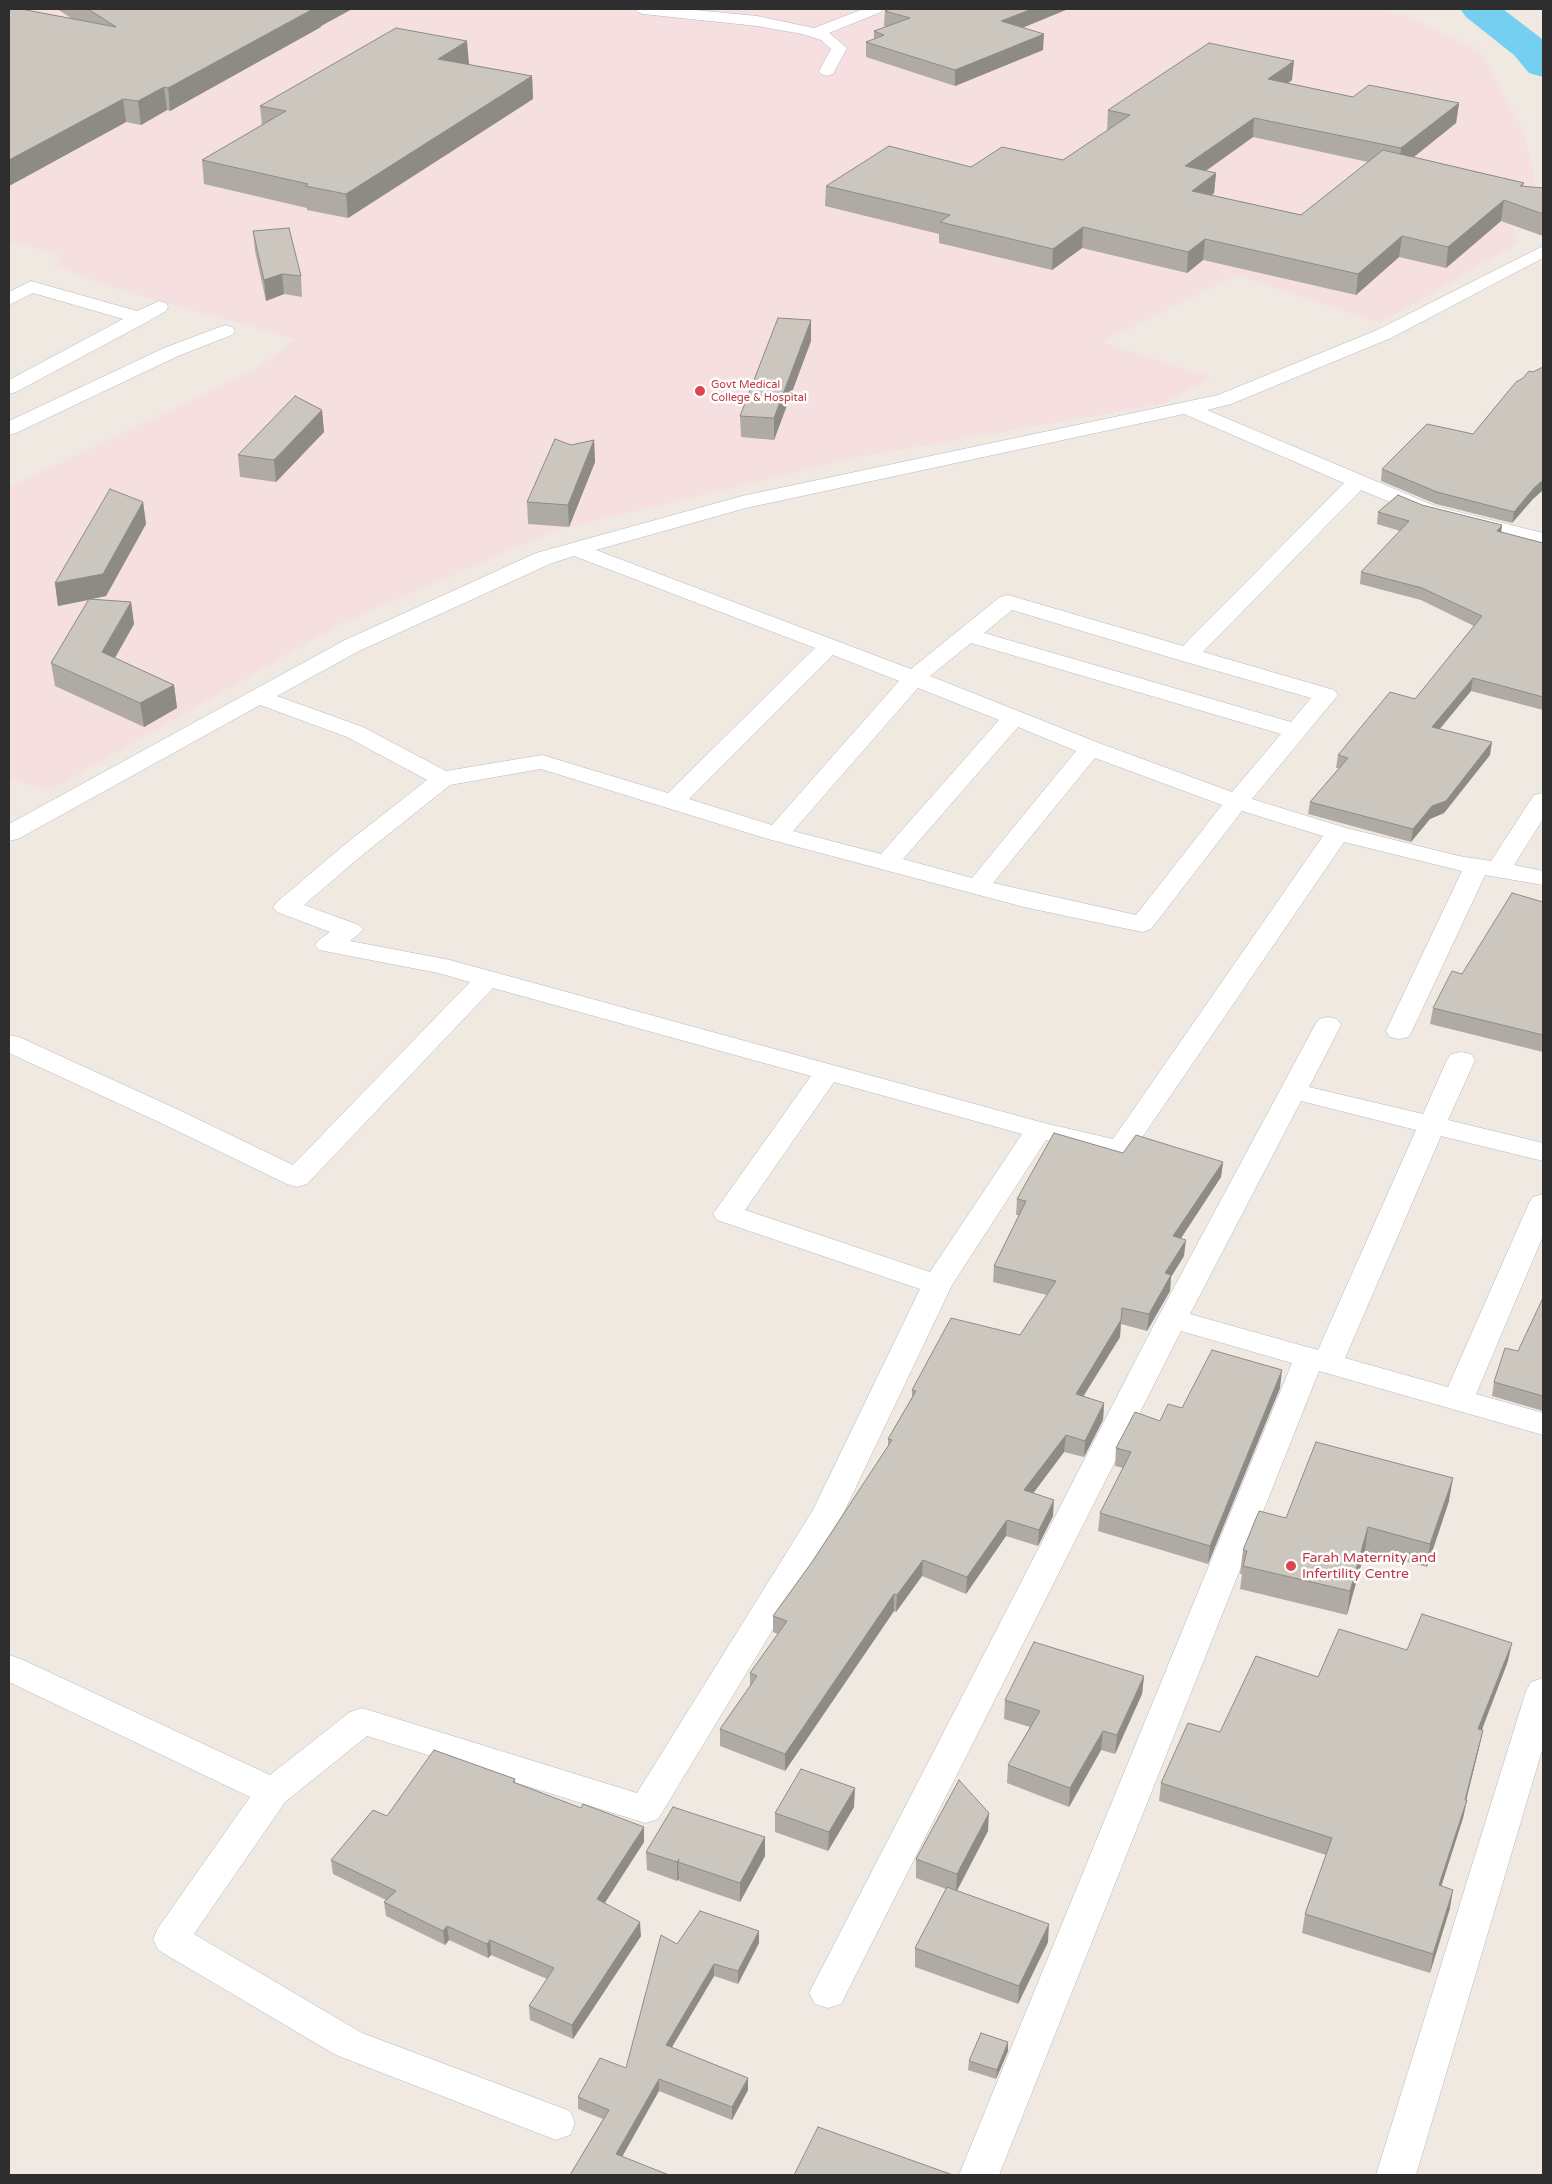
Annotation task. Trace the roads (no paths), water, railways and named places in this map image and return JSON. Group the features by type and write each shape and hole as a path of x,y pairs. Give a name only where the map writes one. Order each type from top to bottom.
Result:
{"street":[{"path":"643,9 758,21 814,32 827,37 839,48 828,71"},
{"path":"814,32 876,9"},
{"path":"9,834 351,646 544,558 742,502 1224,400 1384,334 1543,250"},
{"path":"9,299 31,287 140,318"},
{"path":"9,388 158,307"},
{"path":"9,429 171,352 225,331"},
{"path":"9,394 60,405"},
{"path":"1188,408 1428,511 1543,539"},
{"path":"1187,655 1357,482"},
{"path":"574,549 914,678 1090,748 1237,802 1338,833 1488,868 1543,878"},
{"path":"777,834 914,678 1008,602 1326,695 1237,802 1142,924 1024,899 777,834 542,762 443,779 352,851 286,907 350,930 328,945 441,966 827,1073 1120,1150 1338,833"},
{"path":"966,635 1296,731"},
{"path":"672,802 830,646"},
{"path":"259,697 355,732 443,779"},
{"path":"886,863 1014,717"},
{"path":"977,887 1090,748"},
{"path":"1399,1031 1488,868 1543,800"},
{"path":"9,1043 171,1117 297,1178 487,979"},
{"path":"828,1992 1172,1319 1328,1025"},
{"path":"979,2175 1318,1360 1432,1125 1461,1060"},
{"path":"827,1073 727,1214 937,1284"},
{"path":"1294,1091 1543,1152"},
{"path":"556,2123 349,2044 172,1939 273,1792 362,1721 645,1809 828,1512 937,1284 1039,1130"},
{"path":"1458,1400 1543,1203"},
{"path":"1172,1319 1543,1424"},
{"path":"9,1668 273,1792"},
{"path":"1396,2175 1543,1692"}],"waterway":[{"path":"1479,9 1528,47 1543,65"}],"place":[{"name":"Govt Medical College & Hospital","path":"700,391"},
{"name":"Farah Maternity and Infertility Centre","path":"1291,1566"}]}
